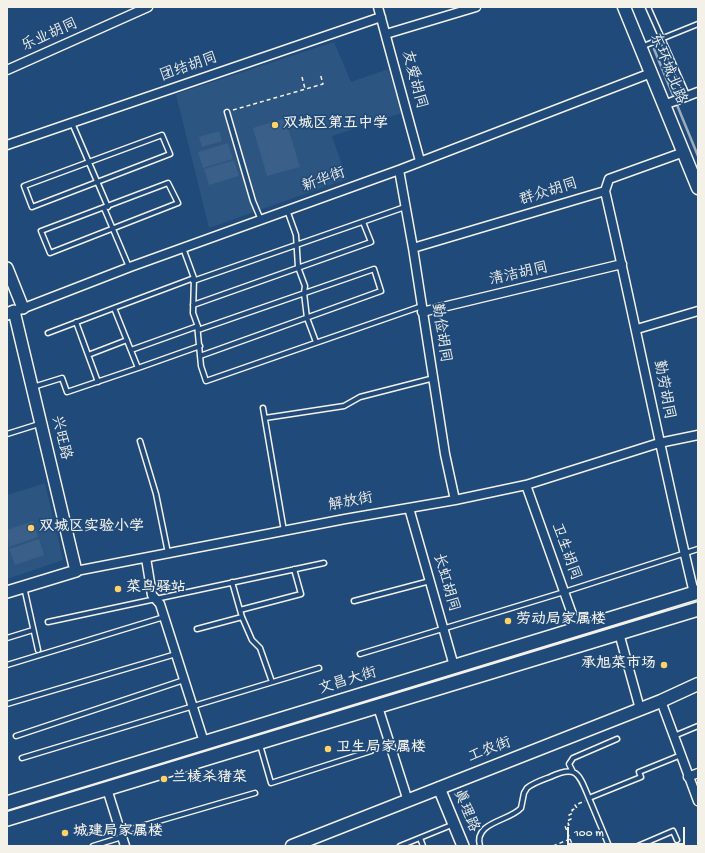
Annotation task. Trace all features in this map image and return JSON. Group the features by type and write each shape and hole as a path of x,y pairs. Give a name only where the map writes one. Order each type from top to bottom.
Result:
{"main road":[{"name":"东环城北路","path":"624,7 651,73 675,100 684,152 694,167 698,188"},
{"name":"文昌大街","path":"7,803 577,628 677,598 697,594"},
{"path":"7,819 698,609"},
{"name":"工农街","path":"292,846 314,840 439,788 661,701 698,684"}],"street":[{"name":"乐业胡同","path":"7,70 148,7"},
{"name":"友爱胡同","path":"378,7 420,161"},
{"path":"386,34 476,7"},
{"name":"团结胡同","path":"7,145 381,17"},
{"name":"新华街","path":"15,311 130,267 399,170 651,73"},
{"path":"675,100 698,92"},
{"path":"605,191 609,179 684,152"},
{"name":"勤俭胡同","path":"399,170 413,248 445,454 455,500"},
{"name":"群众胡同","path":"413,248 605,191"},
{"name":"勤劳胡同","path":"605,191 637,329 658,443 684,554 697,594"},
{"name":"清洁胡同","path":"422,309 622,264"},
{"name":"兴旺路","path":"7,268 32,388 76,571"},
{"path":"637,329 698,311"},
{"name":"解放街","path":"7,592 76,571 455,500 526,485 658,443 698,435"},
{"name":"卫生胡同","path":"526,485 577,628"},
{"name":"长虹胡同","path":"409,508 454,666"},
{"path":"146,558 152,595 160,604 204,742"},
{"path":"619,633 640,709"},
{"path":"661,701 698,802"},
{"path":"378,707 408,801"},
{"path":"688,777 698,773"},
{"path":"107,788 125,846"},
{"name":"真理路","path":"439,788 463,846"}],"lane":[{"path":"648,7 662,39 675,100"},
{"path":"641,47 698,24"},
{"path":"227,112 261,220"},
{"path":"72,123 113,229 130,267"},
{"path":"162,135 170,154 32,207 24,186 87,163 162,135"},
{"path":"168,183 178,203 50,253 41,231 106,208 168,183"},
{"path":"48,333 194,279 405,207"},
{"path":"287,210 296,235 298,267 304,286 307,318 316,342"},
{"path":"193,305 371,242 363,222"},
{"path":"183,248 194,279 193,305 198,328 201,366 206,381 316,342 422,309"},
{"path":"131,350 374,269 381,291 200,356"},
{"path":"114,308 138,368"},
{"path":"76,322 98,382"},
{"path":"88,355 127,340"},
{"path":"32,388 62,378 67,392 200,346"},
{"path":"265,418 344,406 360,397 434,378"},
{"path":"263,408 284,531"},
{"path":"7,434 41,423"},
{"path":"140,441 156,494 168,554"},
{"path":"360,654 564,592 698,549"},
{"path":"48,622 324,563"},
{"path":"240,610 301,594 294,569"},
{"path":"354,601 430,581"},
{"path":"232,582 242,617 252,640 260,648 272,682"},
{"path":"24,587 38,650"},
{"path":"7,665 164,617"},
{"path":"197,629 242,617"},
{"path":"7,638 33,630"},
{"path":"7,704 176,654"},
{"path":"22,758 319,668"},
{"path":"16,736 184,680"},
{"path":"674,737 698,726"},
{"path":"609,846 589,799 570,764 573,758 617,739"},
{"path":"260,742 272,783 371,751"},
{"path":"589,799 641,778 639,772 681,755"},
{"path":"480,846 479,837 483,830 493,823 519,811 523,806 524,793 530,786 562,771 573,772"},
{"path":"93,846 121,834 254,793"},
{"path":"400,846 454,824"},
{"path":"638,846 673,831 677,840"},
{"path":"420,838 424,846"}],"path":[{"path":"227,112 323,84 320,73"},
{"path":"302,77 305,89"},
{"path":"573,846 565,826 569,825 567,821 571,819 570,815 573,813 572,810 576,808 575,805 589,799"},
{"path":"553,846 570,839"},
{"path":"563,842 565,846"}],"shaded area":[{"name":"双城区第五中学","path":"334,42 351,82 388,69 402,113 332,136 347,179 209,228 176,94"},
{"path":"285,118 300,167 267,176 253,128"},
{"path":"219,131 222,141 202,147 199,137"},
{"path":"228,143 233,159 203,168 198,152"},
{"path":"234,160 239,176 209,185 204,169"},
{"name":"双城区实验小学","path":"45,483 63,560 7,579 7,495"},
{"path":"33,521 38,537 9,547 7,530"},
{"path":"39,539 44,555 15,565 9,549"}],"waterway":[{"path":"654,49 698,156"}],"place":[{"name":"双城区第五中学","path":"275,125"},
{"name":"双城区实验小学","path":"31,528"},
{"name":"菜鸟驿站","path":"118,589"},
{"name":"劳动局家属楼","path":"508,621"},
{"name":"承旭菜市场","path":"664,665"},
{"name":"卫生局家属楼","path":"328,749"},
{"name":"兰棱杀猪菜","path":"164,779"},
{"name":"城建局家属楼","path":"65,833"}]}
